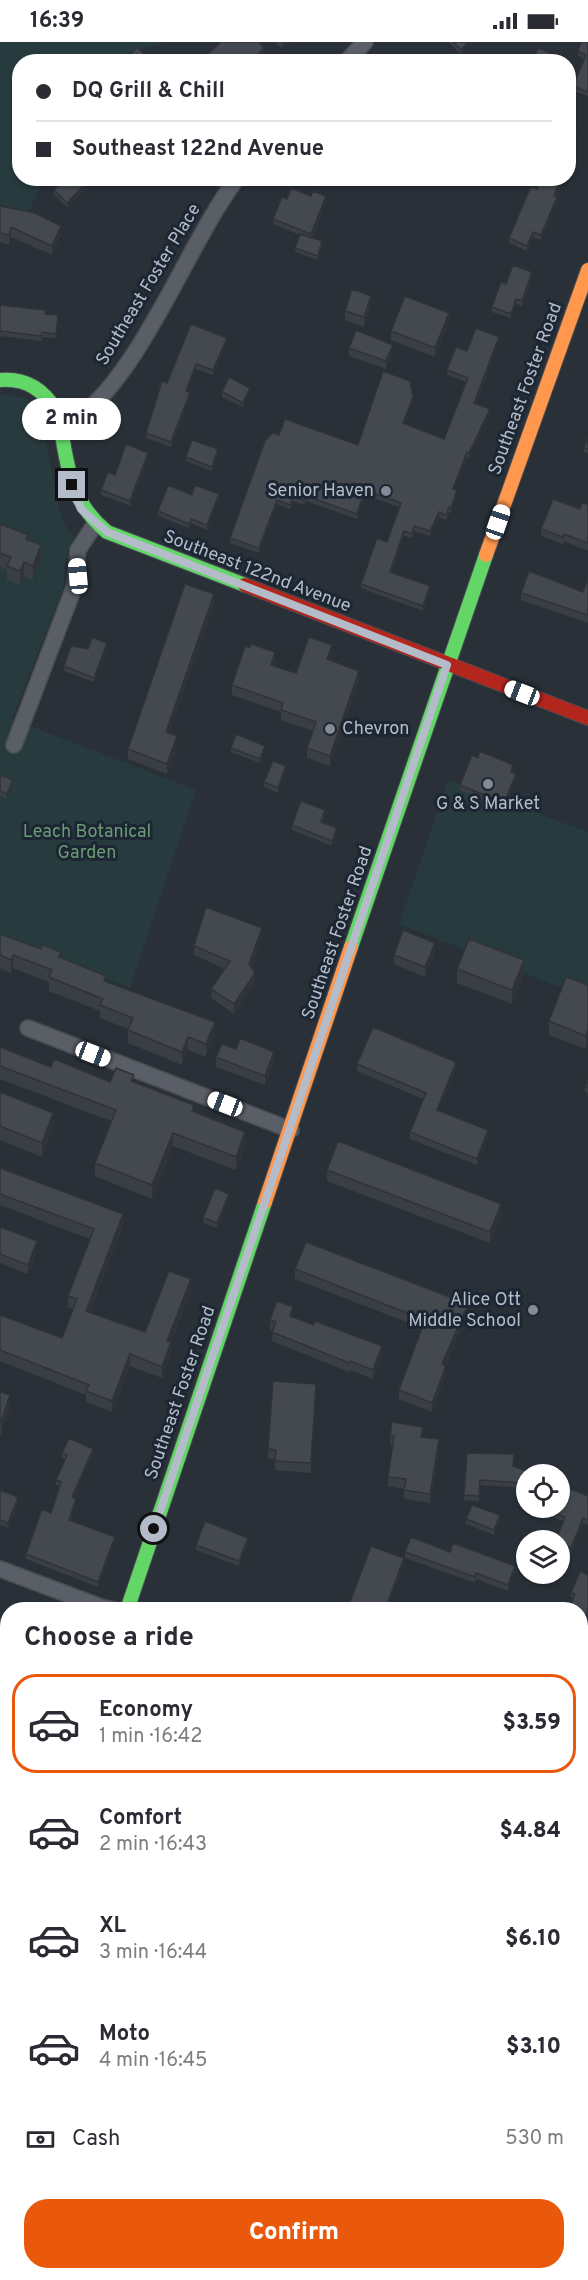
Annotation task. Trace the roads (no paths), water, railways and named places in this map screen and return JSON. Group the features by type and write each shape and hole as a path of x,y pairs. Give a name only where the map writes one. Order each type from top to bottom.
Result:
{"main road":[{"name":"Southeast Foster Road","path":"130,1602 447,665 588,270"},
{"name":"Southeast 122nd Avenue","path":"0,380 24,381 45,392 58,413 76,498 81,509 95,524 123,539 588,718"}],"street":[{"path":"354,54 365,42"},
{"name":"Southeast Foster Place","path":"62,431 82,418 98,403 132,358 182,268 232,186"},
{"path":"14,745 75,585 78,550 95,524"},
{"path":"28,1028 291,1130"},
{"path":"0,1569 88,1602"}],"place":[{"name":"Senior Haven","path":"386,491"},
{"name":"Chevron","path":"330,729"},
{"name":"G & S Market","path":"488,784"},
{"name":"Alice Ott Middle School","path":"533,1310"}],"park label":[{"name":"Leach Botanical Garden","path":"87,842"}]}
